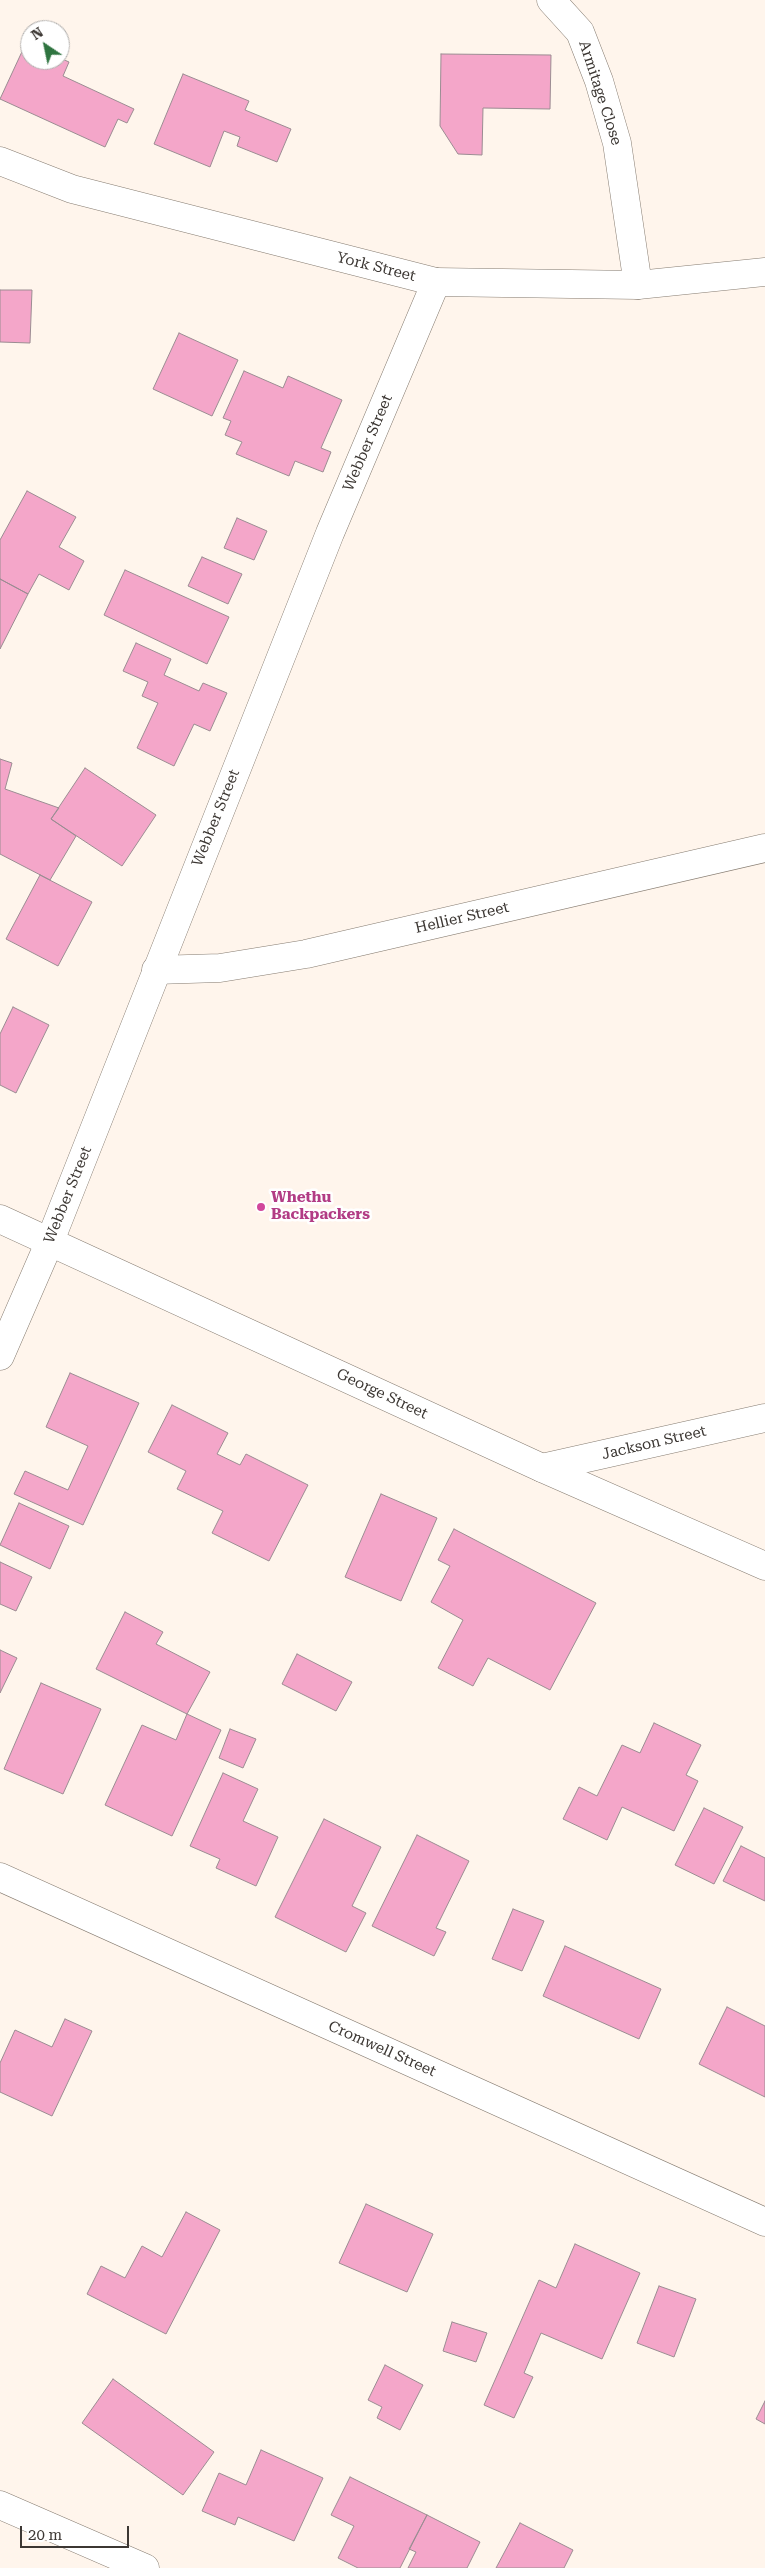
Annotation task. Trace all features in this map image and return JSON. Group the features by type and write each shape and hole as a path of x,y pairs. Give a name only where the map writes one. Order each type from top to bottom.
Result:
{"street":[{"name":"Armitage Close","path":"551,0 580,32 602,90 617,142 638,285"},
{"name":"York Street","path":"0,161 72,190 436,282 638,285 765,272"},
{"name":"Webber Street","path":"0,1356 50,1241 330,534 436,282"},
{"name":"Hellier Street","path":"156,970 220,968 306,954 765,848"},
{"name":"George Street","path":"0,1219 542,1468 765,1566"},
{"name":"Jackson Street","path":"542,1468 765,1418"},
{"name":"Cromwell Street","path":"0,1876 765,2222"},
{"path":"0,2505 145,2568"}],"building":[{"path":"441,54 551,55 550,109 483,108 482,155 458,154 440,126"},
{"path":"20,56 20,70 66,70 63,76 134,109 127,123 118,119 105,147 0,99"},
{"path":"183,74 249,101 245,110 291,129 277,162 237,146 240,137 224,131 210,167 154,144"},
{"path":"0,290 32,290 30,343 0,342"},
{"path":"179,333 238,360 212,416 153,389"},
{"path":"244,371 283,388 288,376 342,400 321,448 331,452 323,472 295,461 289,476 236,454 242,442 225,435 231,421 223,418"},
{"path":"27,491 76,517 59,547 84,561 69,590 39,574 28,594 0,579 0,540"},
{"path":"237,518 267,531 254,560 224,548"},
{"path":"202,557 242,574 228,604 188,586"},
{"path":"125,570 229,617 207,664 104,615"},
{"path":"0,579 28,594 0,649"},
{"path":"136,643 171,659 164,675 199,691 203,683 227,693 210,731 194,724 174,766 137,748 158,703 142,696 148,682 123,671"},
{"path":"0,759 12,763 5,789 59,808 51,819 76,836 50,880 0,854"},
{"path":"85,768 156,815 122,866 51,819"},
{"path":"40,875 92,902 58,966 6,939"},
{"path":"13,1007 49,1025 16,1093 0,1085 0,1034"},
{"path":"70,1373 139,1403 83,1525 14,1494 25,1471 68,1490 88,1446 46,1427"},
{"path":"172,1405 228,1433 217,1454 240,1465 246,1454 308,1485 269,1561 212,1533 223,1511 177,1489 186,1471 148,1452"},
{"path":"381,1494 437,1518 401,1601 345,1577"},
{"path":"19,1503 69,1526 50,1569 0,1545"},
{"path":"454,1529 596,1603 550,1690 488,1658 473,1686 438,1668 463,1620 431,1602 450,1566 438,1560"},
{"path":"0,1562 32,1577 16,1611 0,1604"},
{"path":"125,1612 163,1632 156,1644 210,1672 187,1714 96,1669"},
{"path":"0,1650 17,1658 0,1693"},
{"path":"297,1654 352,1682 336,1711 282,1684"},
{"path":"41,1683 101,1709 63,1794 4,1769"},
{"path":"187,1714 221,1730 172,1836 105,1805 142,1725 176,1740"},
{"path":"654,1723 701,1745 686,1775 698,1781 674,1831 622,1807 607,1840 563,1819 579,1787 597,1796 622,1745 640,1753"},
{"path":"230,1729 256,1739 243,1768 219,1758"},
{"path":"223,1773 258,1789 243,1821 278,1837 256,1886 216,1868 220,1859 190,1846"},
{"path":"704,1808 743,1827 714,1884 675,1865"},
{"path":"324,1819 381,1847 352,1906 366,1913 346,1952 275,1917"},
{"path":"417,1835 469,1861 436,1928 446,1932 434,1956 372,1926"},
{"path":"741,1846 765,1858 765,1901 723,1881"},
{"path":"513,1909 544,1921 522,1971 492,1959"},
{"path":"565,1946 661,1989 639,2039 543,1996"},
{"path":"727,2007 765,2026 765,2097 699,2064"},
{"path":"65,2019 92,2031 52,2116 0,2092 0,2063 15,2030 52,2047"},
{"path":"366,2204 433,2234 407,2292 339,2263"},
{"path":"186,2212 220,2230 166,2334 87,2294 101,2266 125,2278 142,2246 162,2257"},
{"path":"575,2244 640,2273 602,2359 541,2333 524,2373 533,2377 514,2418 484,2405 539,2280 556,2288"},
{"path":"659,2286 696,2299 674,2357 637,2343"},
{"path":"452,2322 487,2333 476,2362 443,2351"},
{"path":"385,2365 423,2385 400,2430 377,2418 382,2407 368,2400"},
{"path":"113,2379 214,2452 183,2495 82,2423"},
{"path":"765,2401 765,2424 756,2419"},
{"path":"261,2450 323,2478 294,2541 238,2517 235,2525 202,2511 219,2473 246,2485"},
{"path":"350,2477 427,2515 400,2568 358,2568 338,2558 354,2526 331,2515"},
{"path":"427,2515 480,2542 467,2568 408,2568 416,2552 409,2549"},
{"path":"520,2523 573,2550 564,2568 496,2568"}],"place":[{"name":"Whethu Backpackers","path":"261,1207"}]}
